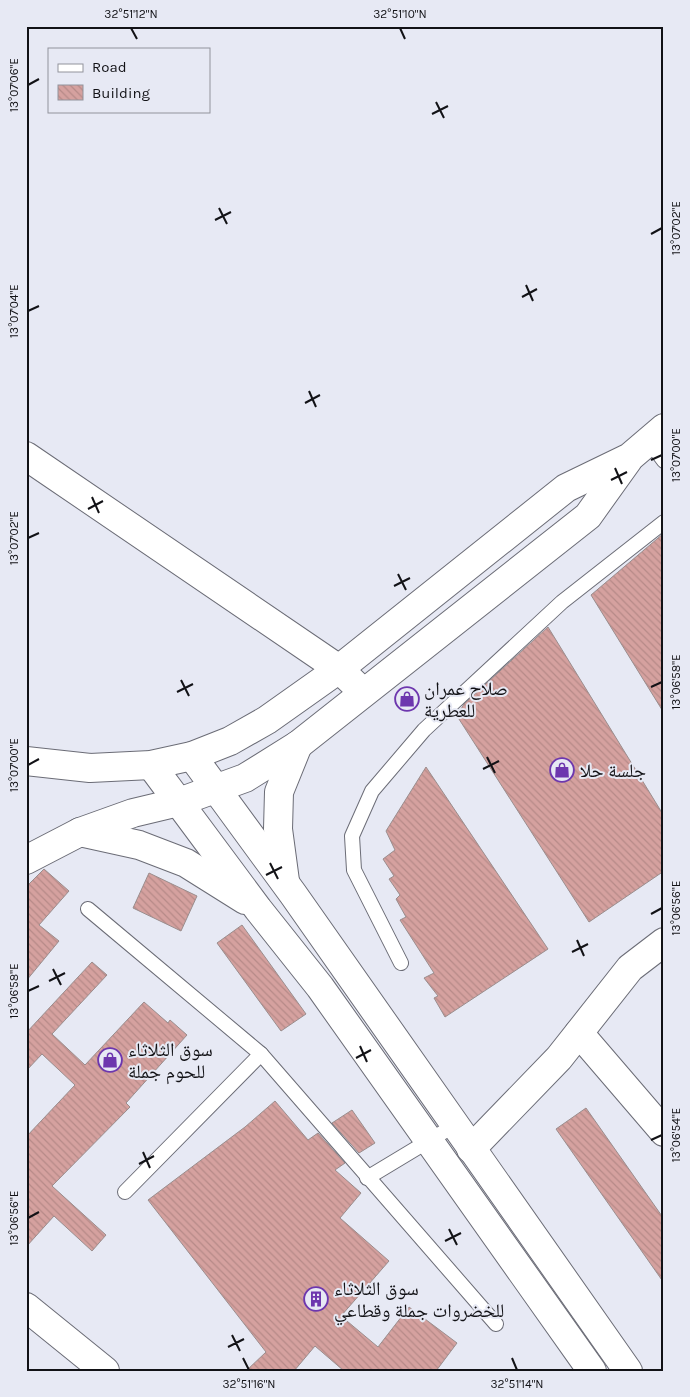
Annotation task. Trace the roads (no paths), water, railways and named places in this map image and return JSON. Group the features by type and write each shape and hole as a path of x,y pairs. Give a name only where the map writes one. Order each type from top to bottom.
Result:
{"main road":[{"path":"26,761 90,768 152,765 192,756 230,741 268,720 339,669 566,488 652,447"},
{"path":"26,860 80,832 133,813 180,802 217,790 245,778 298,745 588,516 652,447"},
{"path":"26,456 339,669 363,692"},
{"path":"286,884 278,829 278,792 298,745"},
{"path":"192,756 286,884 628,1371"},
{"path":"152,765 258,909 320,987 592,1371"},
{"path":"80,832 139,845 186,863 258,909"},
{"path":"471,1149 580,1033 602,1001 630,968 664,942"},
{"path":"580,1033 664,1132"},
{"path":"26,1307 106,1371"}],"lane":[{"path":"401,963 354,870 352,836 372,791 424,730 562,602 664,522"},
{"path":"88,909 261,1054 496,1324"},
{"path":"126,1192 261,1054"},
{"path":"367,1178 455,1125"}],"place":[{"name":"صلاح عمران للعطرية","path":"407,699"},
{"name":"جلسة حلا","path":"562,770"},
{"name":"سوق الثلاثاء للحوم جملة","path":"110,1060"},
{"name":"سوق الثلاثاء للخضروات جملة وقطاعي","path":"316,1299"}]}
